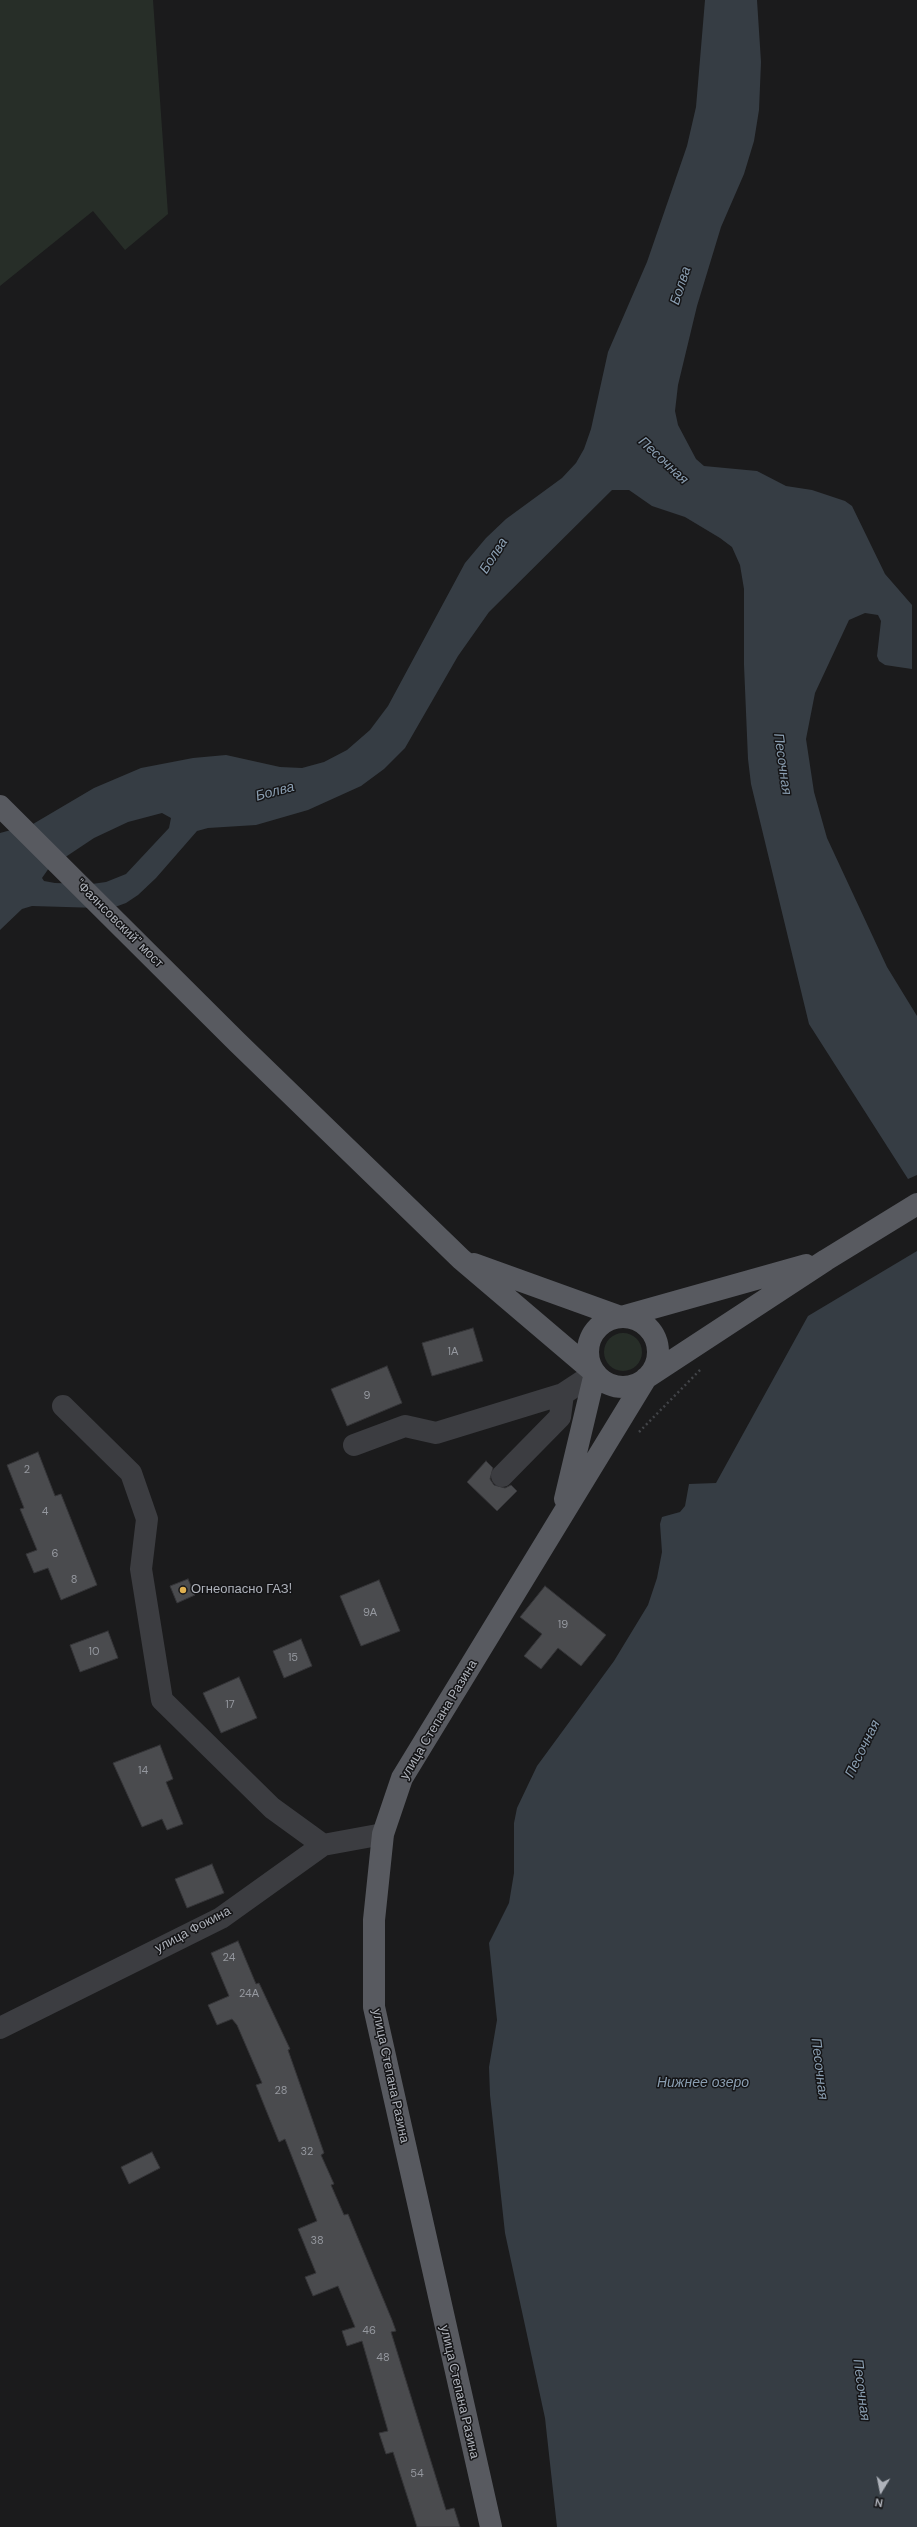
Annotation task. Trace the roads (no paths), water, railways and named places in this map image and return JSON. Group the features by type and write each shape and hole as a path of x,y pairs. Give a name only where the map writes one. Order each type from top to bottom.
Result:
{"main road":[{"name":"\"Фаянсовский\" мост","path":"0,806 237,1042 461,1259 595,1373"},
{"path":"826,1260 605,1322 593,1333 588,1353 595,1373 604,1381 625,1387 646,1378 826,1260 917,1204"},
{"path":"461,1259 621,1317 642,1322 655,1338 657,1360 646,1378"},
{"path":"560,1519 595,1373"},
{"name":"улица Степана Разина","path":"491,2527 467,2430 374,2007 374,1920 383,1834 402,1778 646,1378"}],"street":[{"path":"354,1445 405,1426 436,1433 563,1394 595,1373"},
{"path":"502,1476 560,1416 563,1394"},
{"path":"63,1406 131,1473 147,1519 140,1569 162,1700 272,1808 323,1845"},
{"name":"улица Фокина","path":"0,2028 221,1918 323,1845 383,1834"}],"water":[{"path":"705,0 757,0 761,62 759,110 754,141 744,174 721,227 697,306 678,385 675,411 678,425 696,459 704,466 757,471 786,486 812,490 845,501 852,506 885,574 912,605 912,669 885,665 879,661 877,656 881,621 878,615 865,613 849,620 815,693 806,739 814,792 827,838 887,967 917,1016 917,1175 908,1179 809,1024 751,784 748,759 744,665 744,589 740,565 732,547 720,538 685,517 652,506 629,490 612,490 489,612 458,656 405,748 384,769 361,786 308,810 256,825 208,828 197,831 156,878 138,895 126,903 115,907 99,908 32,906 22,909 0,930 0,833 33,824 94,788 141,768 193,758 226,755 280,767 302,768 324,762 347,750 370,730 388,706 465,563 486,538 506,519 562,478 576,463 584,449 591,429 608,352 647,262 687,146 696,107","holes":["162,813 171,818 169,828 126,874 106,882 92,884 55,883 44,881 42,878 49,868 94,838 128,822"]},
{"name":"Нижнее озеро","path":"917,1251 917,2527 557,2527 545,2418 505,2233 490,2095 489,2067 497,2020 489,1943 509,1903 514,1873 514,1823 517,1808 537,1766 614,1661 648,1605 657,1578 662,1552 660,1524 662,1517 680,1512 685,1506 689,1484 716,1483 808,1316"}],"place":[{"name":"Огнеопасно ГАЗ!","path":"183,1590"}],"water label":[{"name":"Болва","path":"681,286"},
{"name":"Песочная","path":"663,461"},
{"name":"Болва","path":"494,556"},
{"name":"Песочная","path":"782,764"},
{"name":"Болва","path":"275,792"},
{"name":"Песочная","path":"863,1749"},
{"name":"Песочная","path":"819,2069"},
{"name":"Песочная","path":"861,2390"}]}
